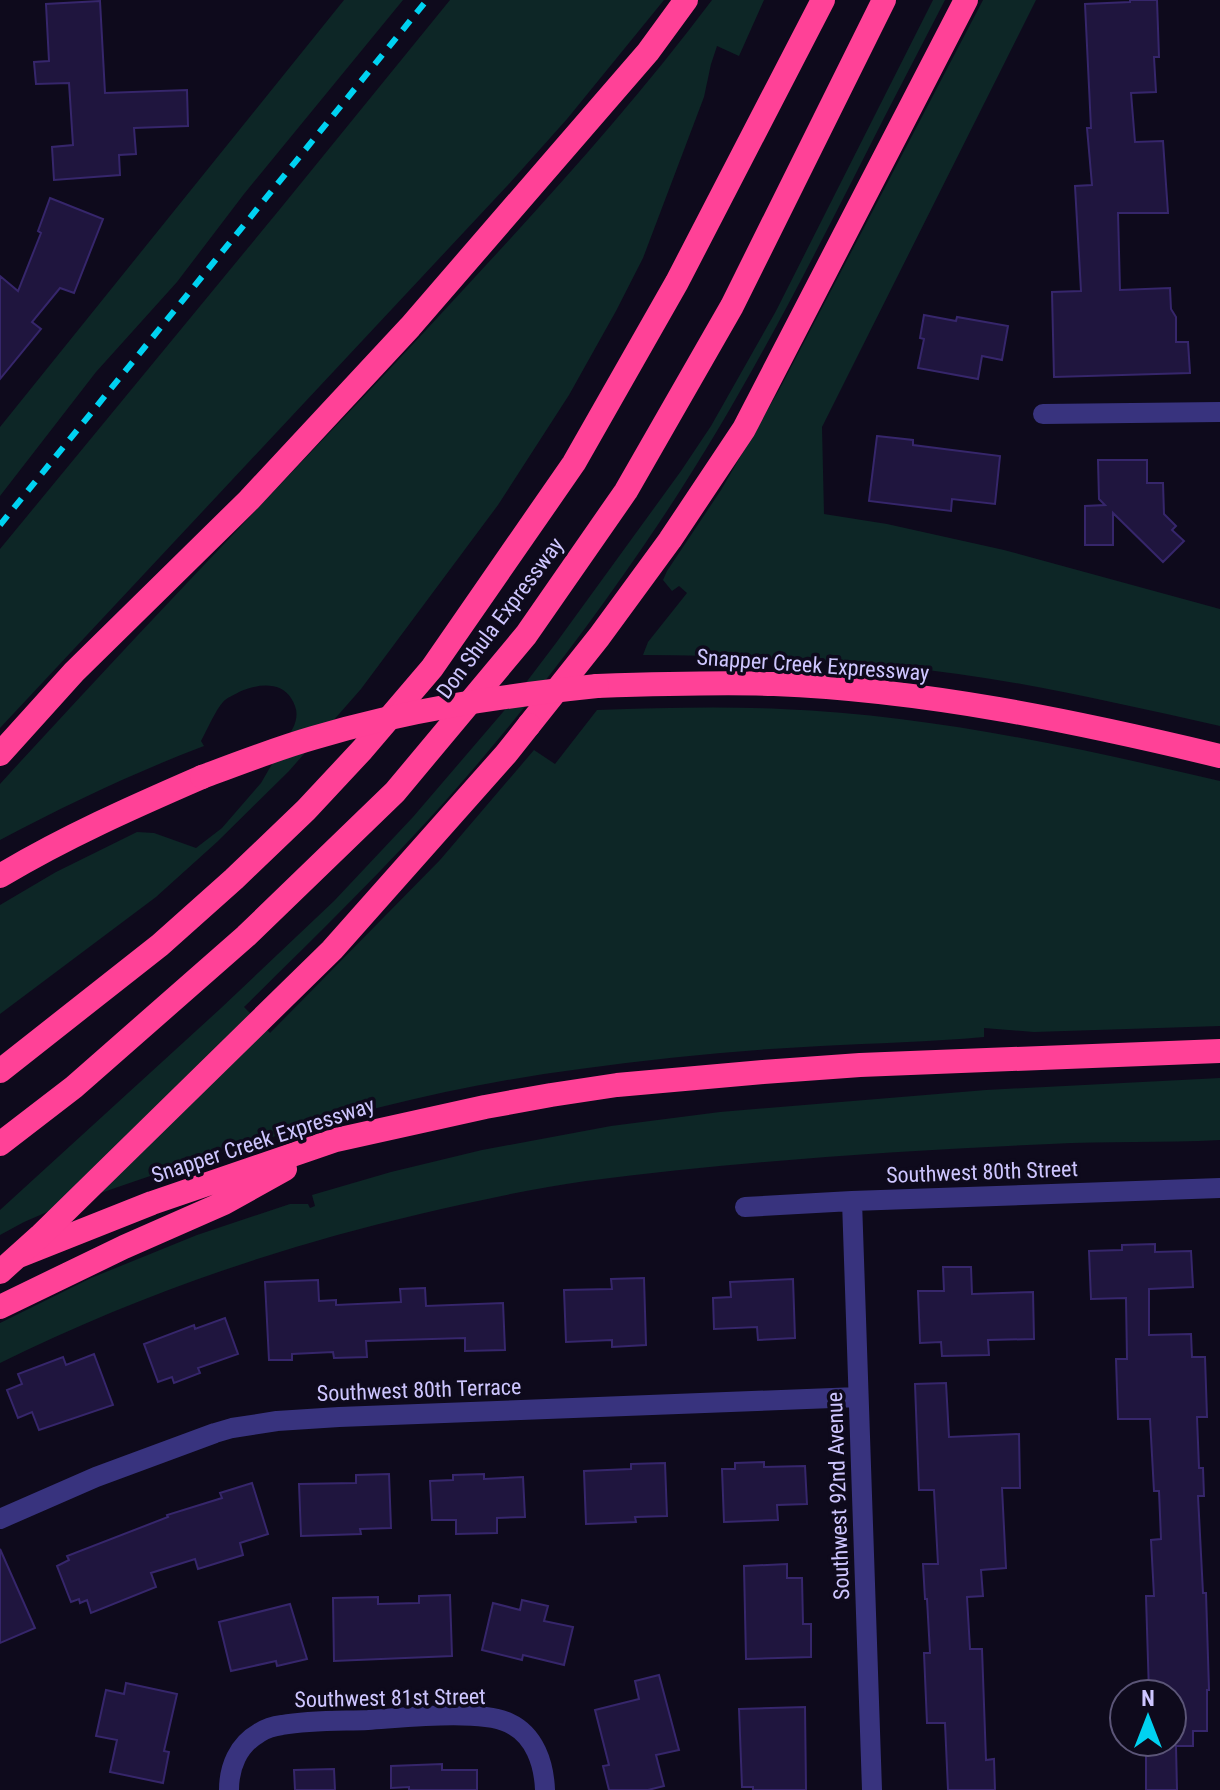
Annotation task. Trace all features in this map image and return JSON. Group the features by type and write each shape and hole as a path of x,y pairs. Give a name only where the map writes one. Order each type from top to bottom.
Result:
{"highway":[{"path":"0,754 74,672 249,500 410,327 648,52 686,0"},
{"name":"Don Shula Expressway","path":"0,1071 160,945 234,879 306,810 432,668 574,463 677,282 823,0"},
{"name":"Don Shula Expressway","path":"0,1144 74,1087 246,936 395,792 526,635 626,491 732,306 884,0"},
{"path":"0,1272 332,950 506,754 599,637 670,540 744,429 966,0"},
{"name":"Snapper Creek Expressway","path":"0,876 100,823 202,777 311,738 422,710 597,686 746,684 864,691 1024,713 1220,756"},
{"name":"Snapper Creek Expressway","path":"0,1263 152,1203 336,1140 456,1112 551,1095 699,1077 860,1065 1220,1051"},
{"path":"0,1307 224,1203 336,1140"}],"street":[{"path":"1043,414 1220,412"},
{"name":"Southwest 80th Street","path":"745,1207 1220,1188"},
{"name":"Southwest 92nd Avenue","path":"852,1201 872,1790"},
{"name":"Southwest 80th Terrace","path":"0,1519 154,1455 232,1428 277,1421 858,1397"},
{"name":"Southwest 81st Street","path":"229,1790 231,1768 237,1754 259,1732 281,1725 305,1723 460,1716 494,1718 520,1731 538,1753 545,1790"}],"green space":[{"path":"344,0 403,0 244,194 177,282 96,372 0,496 0,427"},
{"path":"450,0 664,0 567,119 507,186 0,728 0,549"},
{"path":"712,0 764,0 739,56 717,46 704,97 643,258 569,395 498,505 361,689 289,771 156,897 0,1014 0,905 56,872 137,832 154,833 196,848 222,828 261,783 293,728 296,709 281,689 260,686 239,692 224,701 217,710 201,741 204,746 100,790 0,840 0,784 537,209 645,85"},
{"path":"933,0 945,0 778,322 691,474 635,559 531,699 448,798 244,1007 270,1033 440,860 534,750 555,764 597,710 735,708 836,712 947,725 1111,756 1220,781 1220,1026 1034,1032 984,1028 984,1037 730,1052 512,1079 379,1108 248,1144 54,1209 0,1235 0,1210 334,901 413,817 509,705 556,643 711,426 776,311"},
{"path":"983,0 1036,0 822,427 824,514 887,524 1004,550 1220,609 1220,726 1057,691 918,669 800,659 643,655 648,642 687,593 679,586 672,591 663,580 667,571 721,490 779,390"},
{"path":"1220,1078 1220,1140 1071,1143 760,1162 544,1188 366,1227 258,1259 153,1296 0,1363 0,1323 91,1278 197,1235 290,1204 308,1204 310,1208 315,1206 312,1195 482,1150 611,1126 720,1112 986,1090"}],"building":[{"path":"1157,0 1159,57 1154,57 1156,92 1131,93 1135,142 1163,141 1168,213 1118,213 1120,290 1170,288 1171,309 1176,317 1176,342 1188,342 1190,373 1054,377 1052,292 1081,291 1075,186 1092,185 1087,128 1091,128 1085,4"},
{"path":"100,1 105,93 187,90 188,126 134,128 136,154 119,155 120,175 54,180 52,147 73,145 69,83 36,84 34,62 49,61 46,4"},
{"path":"50,198 103,219 74,293 60,288 32,322 41,329 0,379 0,276 18,291 41,233 38,231"},
{"path":"924,315 1008,326 1002,360 982,356 978,379 918,368 924,339 920,338"},
{"path":"877,436 913,440 913,445 1000,456 995,504 952,499 951,511 869,501"},
{"path":"1098,460 1147,460 1147,483 1163,483 1164,514 1176,526 1172,530 1184,541 1163,562 1113,513 1113,545 1085,545 1085,506 1105,505 1099,499"},
{"path":"1155,1244 1155,1252 1191,1251 1193,1287 1149,1289 1149,1335 1191,1334 1192,1357 1205,1357 1207,1417 1197,1417 1199,1468 1203,1468 1204,1496 1198,1496 1203,1593 1206,1593 1209,1690 1207,1731 1193,1731 1193,1746 1188,1746 1188,1678 1149,1678 1146,1596 1154,1596 1151,1540 1161,1539 1159,1491 1154,1491 1150,1419 1118,1419 1116,1359 1127,1359 1126,1298 1091,1299 1089,1251 1122,1250 1122,1245"},
{"path":"943,1267 971,1267 972,1294 1033,1292 1034,1339 988,1340 989,1355 942,1356 941,1342 920,1343 918,1291 944,1291"},
{"path":"644,1278 646,1345 612,1347 612,1340 566,1342 564,1290 612,1289 611,1279"},
{"path":"793,1279 795,1338 758,1340 757,1327 714,1329 713,1298 731,1297 730,1282"},
{"path":"318,1280 319,1301 336,1300 336,1305 401,1302 400,1289 425,1288 426,1306 503,1303 505,1350 465,1351 465,1338 366,1341 367,1357 334,1358 333,1352 292,1354 292,1360 269,1360 265,1282"},
{"path":"225,1318 238,1354 198,1368 200,1373 174,1383 172,1377 158,1382 144,1344 194,1325 195,1329"},
{"path":"94,1354 113,1405 39,1430 32,1412 18,1418 7,1390 22,1384 18,1374 63,1357 66,1365"},
{"path":"946,1383 949,1437 1019,1434 1020,1488 1002,1488 1006,1568 981,1570 983,1596 967,1597 970,1649 982,1649 986,1760 994,1759 995,1790 948,1790 945,1723 927,1723 924,1653 930,1653 923,1564 938,1564 934,1490 919,1490 915,1384"},
{"path":"764,1462 764,1467 805,1466 807,1504 777,1505 778,1520 724,1522 722,1469 735,1469 735,1463"},
{"path":"665,1463 667,1516 635,1517 636,1522 586,1524 584,1471 631,1469 631,1464"},
{"path":"389,1474 391,1528 360,1529 361,1534 301,1536 299,1484 356,1483 356,1475"},
{"path":"484,1474 484,1479 523,1477 525,1517 497,1518 497,1533 456,1534 456,1520 432,1520 430,1481 453,1480 453,1475"},
{"path":"252,1483 268,1534 240,1543 243,1555 198,1569 195,1559 151,1573 156,1587 91,1613 87,1600 71,1602 57,1566 69,1560 67,1556 167,1515 222,1498 220,1493"},
{"path":"0,1549 35,1628 0,1643"},
{"path":"787,1564 787,1578 802,1578 803,1624 811,1624 811,1657 746,1659 744,1566"},
{"path":"450,1595 452,1656 334,1661 333,1598 378,1597 378,1604 419,1603 419,1596"},
{"path":"522,1600 548,1606 544,1621 573,1627 564,1665 523,1655 522,1660 482,1650 493,1603 520,1610"},
{"path":"290,1604 307,1659 277,1666 276,1661 231,1671 219,1622"},
{"path":"659,1675 679,1750 656,1755 664,1786 648,1790 609,1790 603,1766 609,1765 595,1710 639,1699 635,1681"},
{"path":"126,1683 177,1694 164,1751 169,1752 163,1783 110,1772 117,1740 96,1736 106,1690 124,1694"},
{"path":"805,1707 806,1790 753,1790 753,1787 742,1787 739,1709"},
{"path":"1146,1758 1176,1758 1177,1790 1146,1790"},
{"path":"442,1764 442,1770 477,1770 477,1790 391,1788 391,1766"},
{"path":"334,1769 335,1790 295,1790 294,1770"}],"railway":[{"path":"0,525 427,0"}]}
